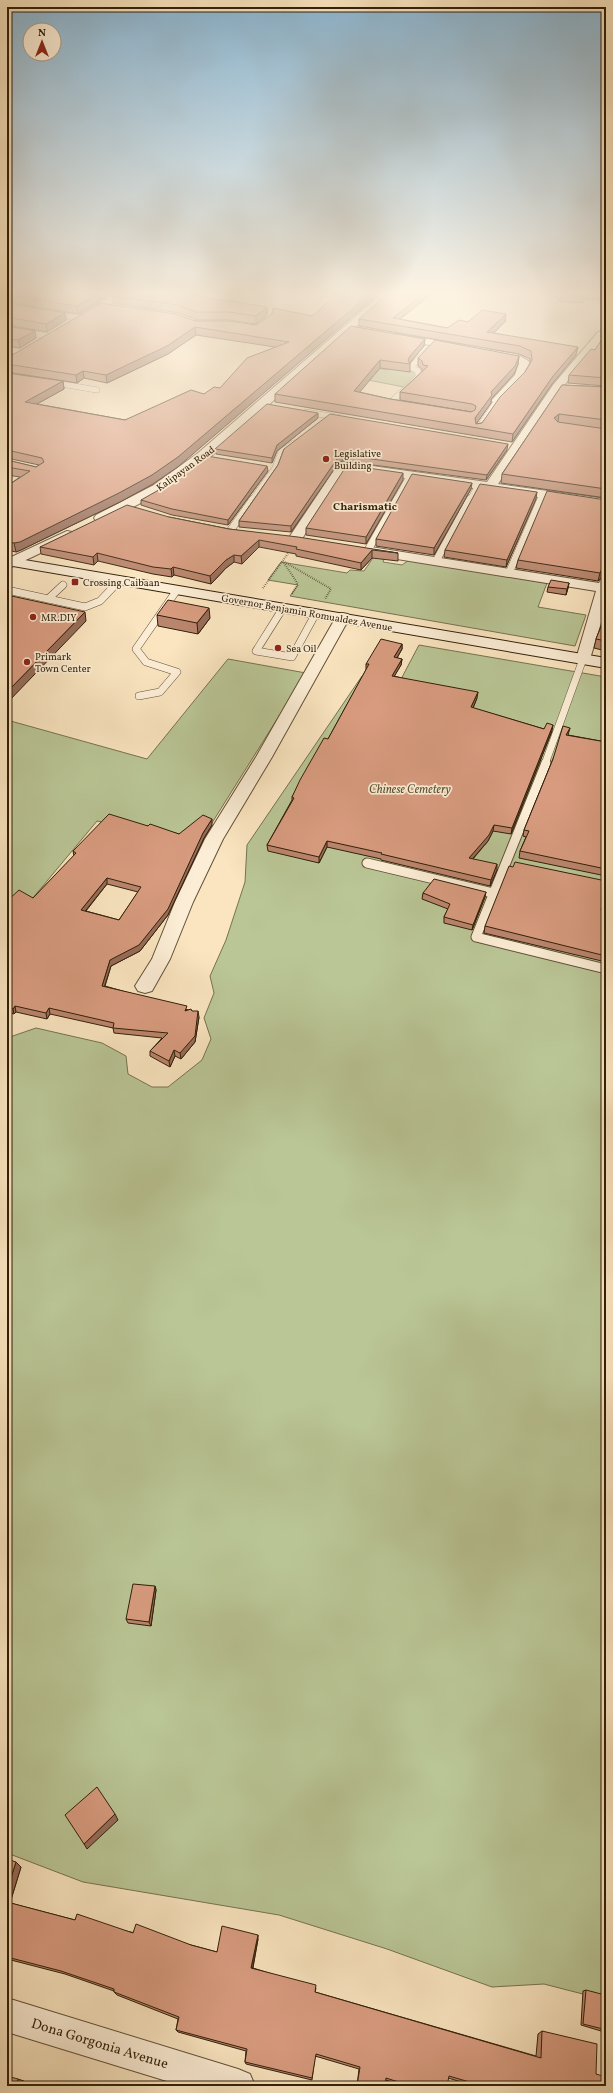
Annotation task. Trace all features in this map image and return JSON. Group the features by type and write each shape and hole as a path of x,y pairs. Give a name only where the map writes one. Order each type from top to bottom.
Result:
{"street":[{"name":"Kalipayan Road","path":"91,524 159,488 207,456 281,391"},
{"path":"497,401 506,391"},
{"path":"484,486 553,391"},
{"path":"280,537 300,539 343,466 544,494 604,499"},
{"path":"126,506 144,512"},
{"path":"215,528 244,533"},
{"path":"9,563 77,531"},
{"path":"352,548 605,586 583,659"},
{"name":"Governor Benjamin Romualdez Avenue","path":"9,563 120,580 606,663"},
{"path":"145,986 161,959 184,902 214,839 264,757 343,618"},
{"name":"Dona Gorgonia Avenue","path":"7,2015 238,2086"}],"lane":[{"path":"404,391 390,404 405,407"},
{"path":"478,429 497,401"},
{"path":"298,410 351,419"},
{"path":"322,420 328,416"},
{"path":"230,531 276,468 281,452 299,439"},
{"path":"268,467 276,468"},
{"path":"368,550 410,475"},
{"path":"436,561 484,486"},
{"path":"508,572 544,494"},
{"path":"7,590 85,607 95,606 120,580"},
{"path":"48,599 63,585"},
{"path":"139,696 160,692 177,672 146,662 136,650 177,590"},
{"path":"283,608 256,650 292,657 316,613"},
{"path":"583,659 559,729 509,861 493,893 476,937 606,969"},
{"path":"366,863 493,893"}],"path":[{"path":"251,602 300,539"},
{"path":"283,561 298,584 283,608"},
{"path":"283,561 331,589 316,613"}],"green space":[{"path":"375,555 385,557 383,562 402,565 409,560 547,583 538,607 586,615 575,646 290,596 298,585 268,580 281,562 347,573 350,570 364,571"},
{"name":"Chinese Cemetery","path":"419,645 606,677 606,2000 544,1984 492,1987 387,1949 279,1915 83,1882 7,1853 7,1038 36,1028 102,1043 126,1056 128,1074 152,1087 168,1087 202,1060 211,1039 204,1018 214,993 210,976 226,940 245,882 247,845 362,676 399,683"},
{"path":"228,659 306,673 200,842 97,821 7,929 7,720 147,759"}],"building":[{"path":"7,391 45,391 25,402 125,420 190,391 204,394 209,391 256,391 178,457 152,475 20,542 7,542 7,486 30,471 7,467 7,460 36,467 44,462 42,458 7,450"},
{"path":"279,391 354,391 390,399 471,412 475,410 476,406 472,404 400,392 401,391 492,391 492,395 475,418 476,424 482,423 500,397 506,391 543,391 513,434 275,394"},
{"path":"558,391 606,391 606,420 559,414 554,418 558,422 606,429 606,489 502,474"},
{"path":"267,404 318,413 277,445 272,458 215,449"},
{"path":"330,414 508,444 487,475 343,455 339,456 291,526 239,521 278,465 284,449"},
{"path":"207,456 267,466 228,520 172,509 141,500 164,487"},
{"path":"347,465 403,473 366,537 306,528"},
{"path":"412,474 472,483 434,548 376,539"},
{"path":"480,484 537,492 507,560 445,550"},
{"path":"547,491 606,500 606,568 602,569 600,573 518,560"},
{"path":"127,505 169,517 229,529 298,537 398,553 372,550 361,563 296,549 297,547 259,540 241,556 234,555 226,560 210,576 173,567 171,569 153,567 97,553 93,557 40,547"},
{"path":"551,580 569,583 567,589 548,587"},
{"name":"Primark Town Center","path":"7,595 85,612 7,692"},
{"path":"168,600 209,608 197,623 157,615"},
{"path":"606,614 606,641 596,639"},
{"path":"381,639 402,644 394,657 402,659 392,676 478,692 471,707 544,729 547,723 553,725 512,828 494,825 489,835 469,858 497,864 491,880 327,841 319,857 267,845 294,798 292,797 300,780 324,738 328,739 369,664 366,664"},
{"path":"563,726 570,728 566,735 606,742 606,869 520,851 529,831 524,830 553,759"},
{"path":"109,814 148,826 150,824 179,834 203,815 212,819 203,833 168,909 139,945 110,960 102,986 187,1006 185,1011 191,1009 192,1011 198,1011 195,1036 180,1053 174,1050 169,1061 150,1051 168,1033 113,1028 114,1023 49,1008 46,1013 15,1006 13,1009 7,1007 7,901 19,890 33,898 76,853 73,851","holes":["107,878 141,887 119,920 81,910"]},
{"path":"515,862 606,881 606,892 601,910 606,911 606,956 485,926 509,866 513,867"},
{"path":"434,879 486,892 473,925 444,917 450,904 423,893"},
{"path":"133,1584 155,1586 149,1622 126,1619"},
{"path":"97,1787 115,1814 84,1844 65,1815"},
{"path":"7,1859 16,1862 7,1890"},
{"path":"7,1902 75,1920 77,1914 133,1933 136,1924 191,1945 217,1952 222,1926 258,1935 251,1968 316,1985 315,1992 541,2058 542,2031 597,2044 596,2074 606,2077 606,2086 483,2086 449,2076 447,2086 411,2086 386,2078 385,2086 357,2086 360,2067 316,2054 312,2078 245,2062 247,2049 176,2030 179,2017 114,1992 114,1989 61,1971 7,1957"},
{"path":"586,1990 605,1995 603,2029 583,2024"},
{"path":"7,2076 18,2079 16,2086 7,2086"}],"place":[{"name":"Legislative Building","path":"326,459"},
{"name":"Crossing Caibaan","path":"75,582"},
{"name":"MR.DIY","path":"33,617"},
{"name":"Sea Oil","path":"278,648"},
{"name":"Primark Town Center","path":"27,662"}],"district":[{"name":"Charismatic","path":"365,506"}]}
